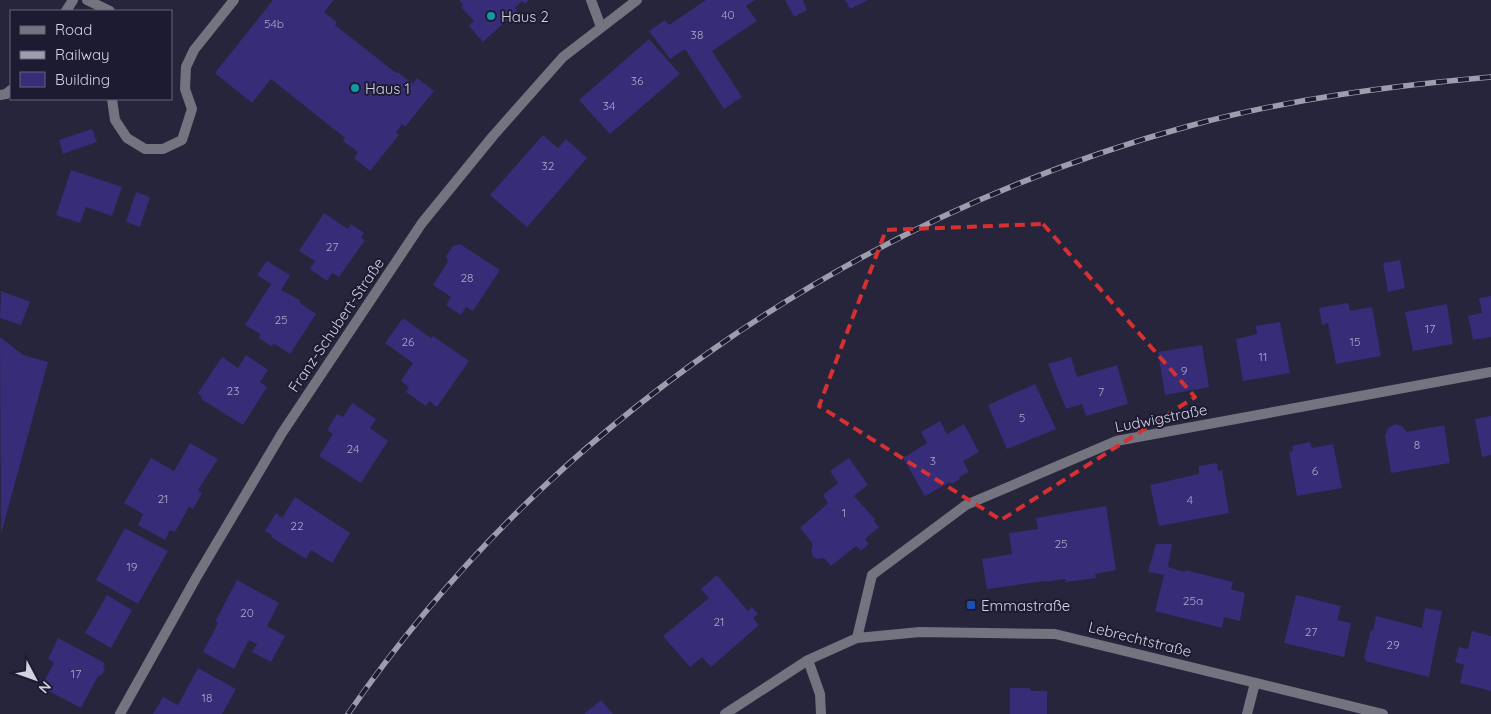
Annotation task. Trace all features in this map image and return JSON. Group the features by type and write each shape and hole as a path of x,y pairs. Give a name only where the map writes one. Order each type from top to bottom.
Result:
{"street":[{"path":"87,0 108,10"},
{"path":"112,100 115,120 127,138 145,149 162,149 182,140 192,108 185,89 186,67 194,50 234,0"},
{"path":"591,0 601,27"},
{"name":"Franz-Schubert-Straße","path":"120,714 196,578 282,433 422,223 493,136 563,57 637,0"},
{"name":"Ludwigstraße","path":"857,638 872,575 966,505 1116,441 1491,372"},
{"name":"Lebrechtstraße","path":"724,714 808,660 857,638 920,632 1055,634 1383,714"},
{"path":"808,660 820,694 820,714"},
{"path":"1247,714 1255,683"}],"highlighted area":[{"path":"1043,224 1195,397 1001,520 819,406 886,230"}],"building":[{"name":"Haus 1","path":"273,0 334,0 324,12 337,22 335,25 396,73 398,72 413,84 417,78 434,91 405,127 402,124 396,133 399,135 370,171 354,158 358,152 343,141 345,138 271,79 252,103 215,73"},
{"name":"Haus 2","path":"459,0 529,0 525,4 522,1 515,8 517,11 483,42 469,26 474,21 461,7 463,5"},
{"path":"706,0 755,0 746,6 757,21 712,51 742,97 724,109 685,49 670,59 649,31 665,20 669,25"},
{"path":"785,0 803,0 807,10 794,17"},
{"path":"845,0 868,0 850,9"},
{"path":"649,39 680,74 610,134 579,100"},
{"path":"92,129 97,142 63,154 59,140"},
{"path":"543,135 558,148 566,139 587,158 527,227 490,195"},
{"path":"71,170 122,187 112,216 86,207 80,223 56,215"},
{"path":"136,192 150,197 140,227 126,222"},
{"path":"324,213 348,229 351,224 364,233 361,238 365,240 339,277 332,273 327,281 310,269 315,261 299,251"},
{"path":"460,244 500,270 473,311 466,307 461,315 446,305 451,297 433,285 448,262 446,256 453,246"},
{"path":"1400,260 1405,288 1388,292 1383,263"},
{"path":"267,261 290,275 281,290 300,300 300,303 316,314 290,354 275,344 271,346 259,338 260,334 245,325 271,284 257,275"},
{"path":"1,291 30,302 21,325 0,318"},
{"path":"1491,296 1491,337 1473,340 1468,316 1482,313 1479,298"},
{"path":"1348,303 1350,311 1372,307 1381,356 1336,364 1328,323 1322,325 1319,308"},
{"path":"1447,304 1453,344 1413,351 1405,312"},
{"path":"403,318 469,361 437,407 429,401 426,406 406,392 409,387 401,381 413,363 385,343"},
{"path":"1280,322 1290,373 1243,381 1236,339 1257,334 1256,326"},
{"path":"0,337 23,355 48,362 1,534"},
{"path":"1202,345 1209,387 1165,395 1158,352"},
{"path":"246,355 268,370 260,382 267,387 243,425 201,399 202,397 198,393 222,357 238,368"},
{"path":"1071,357 1077,377 1117,365 1128,404 1086,416 1082,404 1066,409 1048,364"},
{"path":"1035,384 1056,429 1007,449 988,405"},
{"path":"352,403 376,419 370,428 388,441 361,483 319,456 333,434 327,430 337,414 343,417"},
{"path":"1491,416 1491,455 1482,457 1475,419"},
{"path":"940,421 947,434 964,424 979,452 963,461 969,472 959,477 960,479 952,484 950,482 925,496 903,458 927,443 921,432"},
{"path":"1395,424 1402,426 1407,432 1444,425 1450,463 1391,473 1385,436 1388,428"},
{"path":"1310,442 1312,448 1333,444 1342,488 1297,496 1289,452 1293,451 1292,446"},
{"path":"190,443 218,459 198,490 202,493 193,509 189,507 175,532 170,530 165,540 138,525 143,514 124,503 151,458 174,471"},
{"path":"849,458 868,485 854,496 875,519 874,521 879,527 865,539 869,544 861,551 856,546 831,566 824,558 817,559 813,557 811,550 813,544 800,528 828,503 823,495 838,483 830,471"},
{"path":"1217,463 1218,471 1222,470 1229,513 1159,526 1150,485 1199,474 1199,466"},
{"path":"295,497 350,533 332,563 311,550 306,559 271,537 272,535 265,531 276,513 282,518"},
{"path":"1106,506 1116,570 1095,574 1096,578 1066,582 1065,579 1044,581 987,589 982,559 1012,554 1009,533 1038,529 1036,518"},
{"path":"125,528 168,551 138,604 96,580"},
{"path":"1156,544 1172,544 1168,567 1233,582 1231,589 1245,593 1240,621 1224,617 1222,628 1155,611 1164,575 1148,572"},
{"path":"717,575 748,611 752,607 758,614 753,618 759,625 711,667 702,657 690,667 663,636 709,598 701,589"},
{"path":"237,580 279,603 267,626 285,636 271,662 252,652 257,644 249,640 234,669 203,652 218,623 215,622"},
{"path":"107,595 132,610 111,648 85,633"},
{"path":"1296,595 1341,606 1337,620 1351,623 1344,657 1284,643"},
{"path":"1425,608 1442,611 1429,677 1365,661 1366,659 1364,658 1376,616 1422,628"},
{"path":"1472,631 1491,636 1491,691 1460,683 1464,665 1455,662 1459,647 1468,649"},
{"path":"58,638 105,663 103,667 105,670 102,675 98,676 81,708 41,687 54,663 48,659"},
{"path":"198,668 236,689 222,714 153,714 163,697 178,705"},
{"path":"1010,688 1030,688 1031,691 1047,691 1047,714 1010,714"},
{"path":"601,700 613,714 584,714"}],"railway":[{"path":"348,714 427,610 516,514 613,426 717,347 827,277 944,216 1065,166 1189,126 1301,101 1415,85 1491,77"}],"place":[{"name":"Haus 2","path":"491,16"},
{"name":"Haus 1","path":"355,88"},
{"name":"Emmastraße","path":"971,605"}]}
